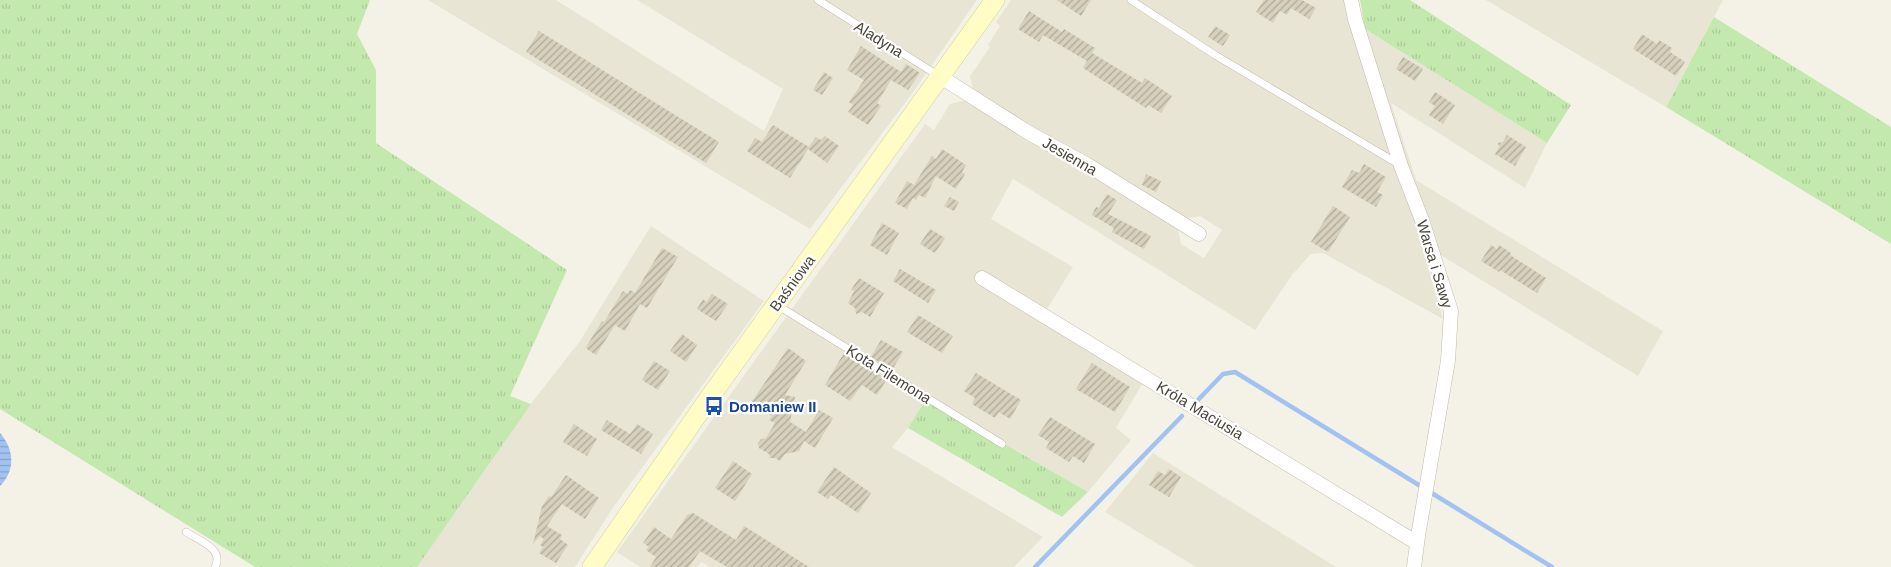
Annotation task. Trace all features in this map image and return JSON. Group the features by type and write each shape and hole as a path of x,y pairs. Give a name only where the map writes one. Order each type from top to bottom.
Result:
{"main road":[{"name":"Baśniowa","path":"592,567 655,474 995,0"}],"street":[{"name":"Warsa i Sawy","path":"1351,0 1355,19 1400,166 1422,220 1451,311 1448,361 1414,567"},
{"name":"Jesienna","path":"941,77 1029,133 1086,164 1199,234"},
{"name":"Króla Maciusia","path":"982,278 1417,543"}],"lane":[{"name":"Aladyna","path":"818,0 941,77"},
{"path":"1131,0 1215,55 1400,166"},
{"name":"Kota Filemona","path":"776,305 1002,444"},
{"path":"186,532 215,550 218,556 215,567"}],"shaded area":[{"path":"428,0 556,0 764,131 783,89 637,0 977,0 914,91 810,229"},
{"path":"1011,0 1346,0 1365,29 1547,143 1525,188 1391,103 1416,180 1663,331 1638,376 1421,243 1443,319 1323,253 1311,254 1292,275 1255,330 1013,179 991,219 1073,267 1047,309 1086,336 1144,381 1116,428 1131,440 1088,492 926,399 908,428 892,447 1043,537 1014,567 710,567 701,562 698,567 640,567 617,552 925,124 934,130 950,104 966,100 1178,230 1181,244 1204,258 1222,230 1200,216 1185,219 973,90 970,76 990,47 988,45 1000,26 996,22"},
{"path":"1486,0 1723,0 1666,107"},
{"path":"651,226 764,301 614,506 575,567 414,567 479,470 580,341"},
{"path":"1153,453 1336,567 1196,567 1105,512"}],"green space":[{"path":"0,0 370,0 357,34 376,70 376,143 567,270 510,396 531,404 417,567 255,567 0,409"},
{"path":"1360,0 1410,0 1571,105 1547,143 1365,29"},
{"path":"1714,17 1891,127 1891,244 1666,107"},
{"path":"926,399 1088,492 1062,517 908,428"}],"water":[{"path":"0,433 8,446 11,466 9,473 0,486"}],"building":[{"path":"1057,0 1091,0 1081,16"},
{"path":"1264,0 1302,0 1316,8 1309,19 1291,8 1287,15 1280,11 1273,23 1256,12"},
{"path":"1029,11 1062,32 1064,29 1095,48 1092,53 1142,83 1145,78 1172,96 1161,113 1148,105 1146,108 1083,68 1087,61 1043,35 1039,42 1018,29"},
{"path":"1215,26 1230,35 1223,46 1208,37"},
{"path":"539,31 719,142 706,163 526,52"},
{"path":"1642,34 1657,44 1659,40 1672,48 1670,52 1685,62 1676,76 1633,49"},
{"path":"861,46 901,72 906,64 920,73 908,90 891,80 877,103 881,106 868,125 848,112 853,105 849,102 864,80 847,70"},
{"path":"1403,57 1423,69 1415,81 1396,69"},
{"path":"824,72 833,78 822,95 813,90"},
{"path":"1435,92 1455,105 1443,124 1429,115 1435,106 1429,102"},
{"path":"773,125 809,147 816,137 821,140 825,136 839,146 827,163 808,149 790,178 747,151 755,138 762,142"},
{"path":"1507,135 1526,147 1515,166 1495,154 1499,147 1498,143 1503,142"},
{"path":"942,149 966,165 962,172 965,174 956,189 936,176 925,198 919,195 916,200 913,198 907,209 895,203 907,181 914,185 932,156 936,159"},
{"path":"1364,164 1386,177 1377,192 1383,195 1376,207 1342,187 1352,170 1359,173"},
{"path":"1146,174 1161,181 1156,192 1142,185"},
{"path":"1107,194 1117,200 1108,214 1151,236 1144,249 1112,232 1114,228 1092,215 1096,207 1099,208"},
{"path":"950,197 959,202 954,211 944,206"},
{"path":"1333,206 1350,217 1328,252 1311,242"},
{"path":"882,223 899,233 887,255 870,245"},
{"path":"930,229 945,238 935,253 920,244"},
{"path":"1491,245 1497,249 1499,245 1511,253 1510,255 1546,278 1537,293 1500,270 1499,272 1481,261"},
{"path":"662,248 678,257 647,308 640,304 625,331 615,325 596,355 588,350 586,347 623,291 628,294 630,290 635,293"},
{"path":"900,269 936,290 928,303 893,281"},
{"path":"859,278 884,293 870,317 862,312 856,314 855,308 848,303 854,291 851,290"},
{"path":"712,294 728,304 716,321 697,309 703,299 706,302"},
{"path":"918,315 953,336 942,353 907,332"},
{"path":"682,334 697,345 686,362 670,351"},
{"path":"881,340 903,352 892,370 871,357"},
{"path":"788,348 806,361 785,395 795,397 790,422 806,432 819,410 833,418 815,448 804,441 799,451 785,454 780,461 770,458 769,454 759,448 758,443 761,439 766,438 775,423 769,420 772,416 751,403"},
{"path":"844,353 887,379 877,395 862,385 850,401 825,385"},
{"path":"654,361 670,371 658,390 642,380"},
{"path":"1092,363 1130,387 1115,412 1076,389"},
{"path":"976,373 1021,400 1010,419 999,412 995,418 972,404 975,398 964,391"},
{"path":"1050,417 1095,444 1084,463 1073,456 1069,462 1046,448 1049,442 1038,435"},
{"path":"607,420 630,434 637,424 653,434 641,454 601,430"},
{"path":"574,424 597,439 587,456 563,442"},
{"path":"733,461 752,474 735,501 715,488"},
{"path":"834,467 871,493 858,513 831,495 828,499 817,492"},
{"path":"1169,469 1181,477 1169,497 1149,485 1158,471 1165,475"},
{"path":"566,475 599,498 585,519 562,504 547,526 562,535 560,539 568,545 556,563 539,553 543,547 540,545 544,539 540,536 533,544 542,506 549,496 551,497"},
{"path":"693,513 736,540 744,526 809,567 727,567 700,551 689,567 650,567 656,557 646,550 649,547 643,543 654,527 671,539 687,515"}],"waterway":[{"path":"1197,401 1223,374 1235,372 1422,487"},
{"path":"1035,567 1182,416"},
{"path":"1430,492 1552,567"}],"place":[{"name":"Domaniew II","path":"714,406"}]}
